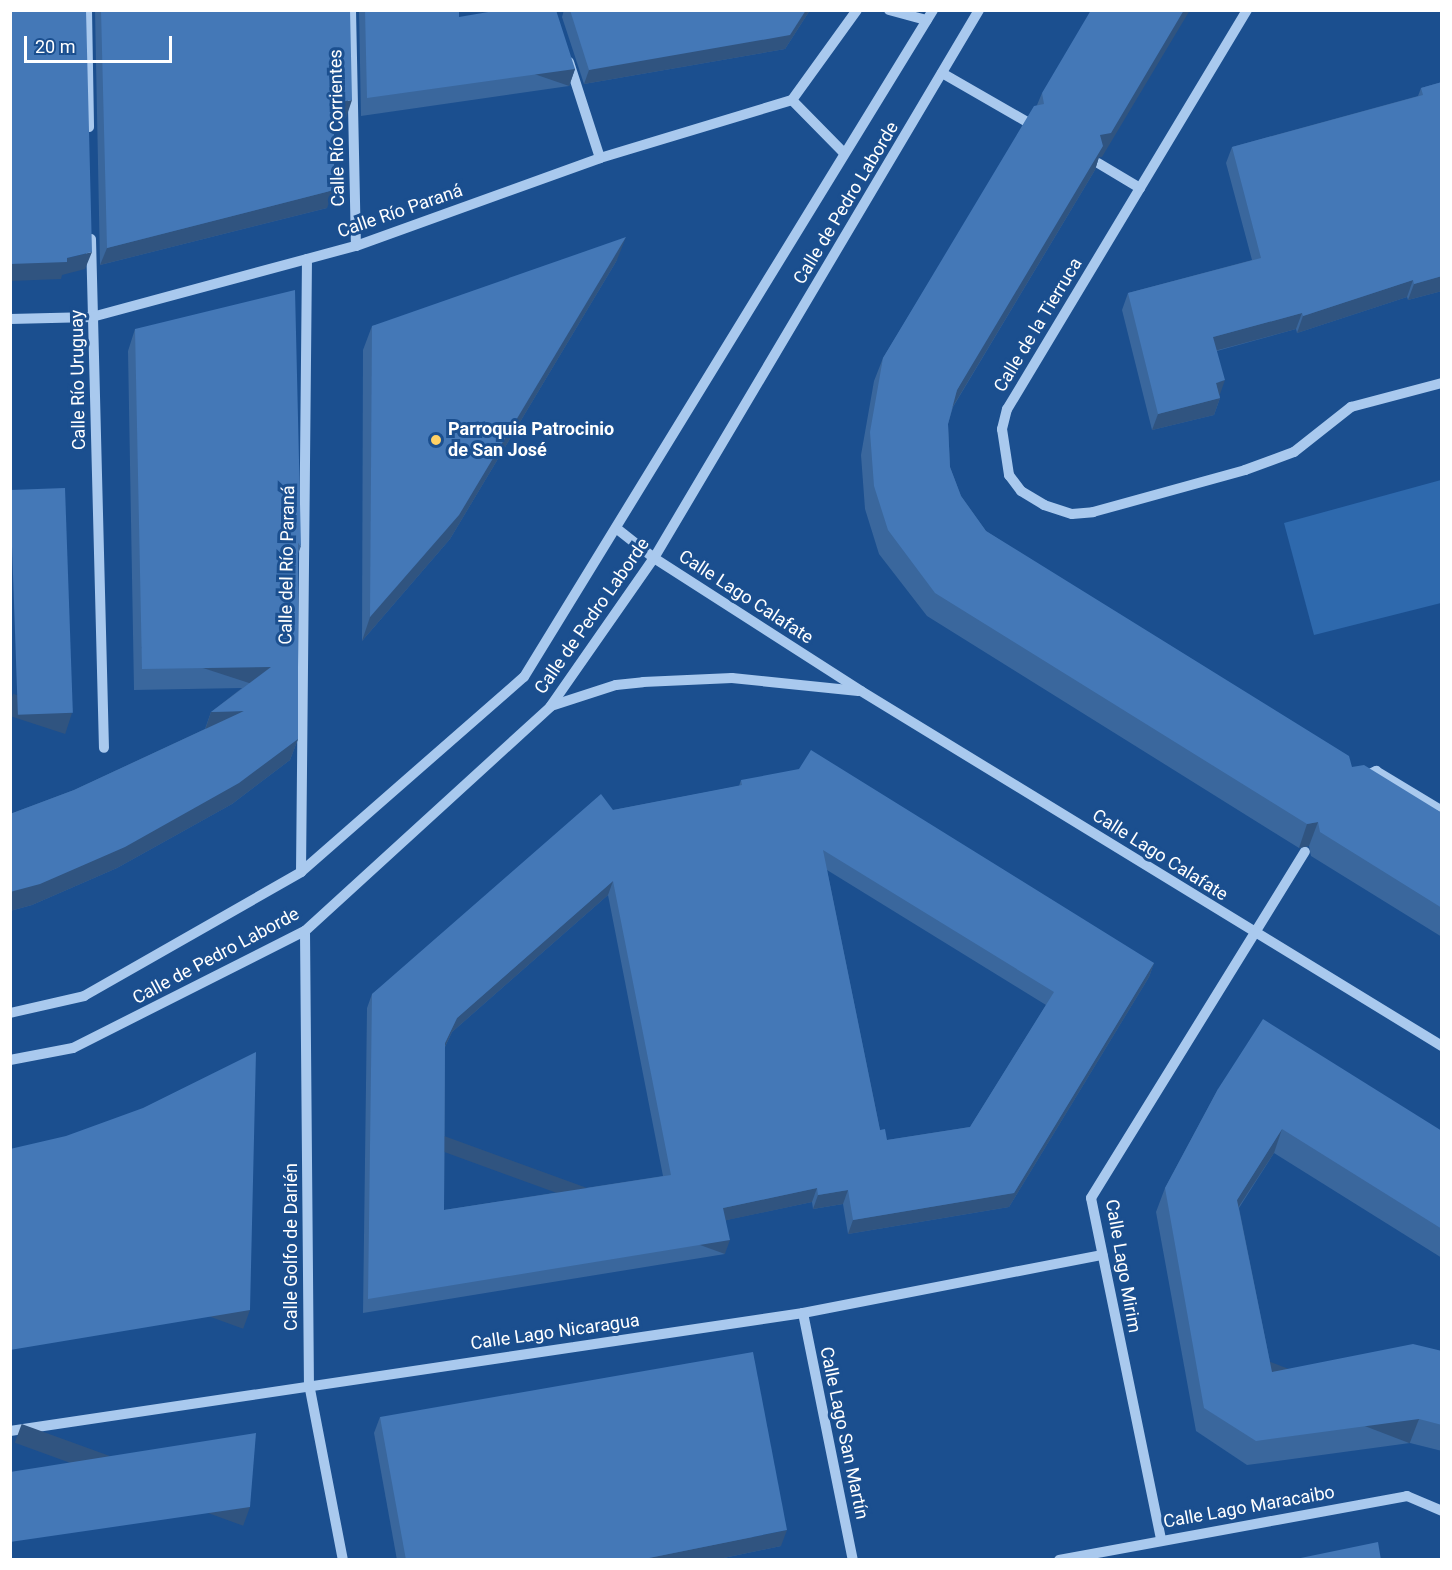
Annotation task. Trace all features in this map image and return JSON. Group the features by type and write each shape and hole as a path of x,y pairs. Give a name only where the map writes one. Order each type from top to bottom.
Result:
{"street":[{"path":"87,10 89,140"},
{"name":"Calle Río Corrientes","path":"351,10 356,246"},
{"path":"844,153 792,100 857,10"},
{"path":"889,10 930,15"},
{"name":"Calle de Pedro Laborde","path":"10,1060 73,1048 305,931 550,706 654,558 979,10"},
{"name":"Calle de la Tierruca","path":"1247,10 1006,409 1002,429 1003,452 1009,475 1021,491 1044,505 1072,514 1093,512 1245,470 1294,452 1351,407 1442,383"},
{"name":"Calle de Pedro Laborde","path":"10,1013 84,996 301,872 524,677 930,15"},
{"path":"563,45 600,158"},
{"path":"942,73 1029,123"},
{"name":"Calle Río Paraná","path":"10,319 92,317 356,246 600,158 792,100"},
{"path":"1098,163 1140,188"},
{"name":"Calle Río Uruguay","path":"91,223 104,748"},
{"name":"Calle del Río Paraná","path":"301,872 307,259"},
{"name":"Calle Lago Calafate","path":"616,528 654,558 861,691 1442,1046"},
{"name":"Calle Lago Calafate","path":"550,706 616,685 643,682 732,678 861,691"},
{"path":"1347,784 1376,771 1442,811"},
{"name":"Calle Lago Mirim","path":"1161,1539 1091,1198 1253,932 1305,852"},
{"name":"Calle Golfo de Darién","path":"305,931 309,1384 343,1560"},
{"name":"Calle Lago Nicaragua","path":"10,1431 309,1384 803,1313 1102,1256"},
{"name":"Calle Lago San Martín","path":"803,1313 853,1560"},
{"name":"Calle Lago Maracaibo","path":"1059,1560 1161,1539 1407,1496 1442,1511"}],"shaded area":[{"path":"1441,480 1441,603 1314,635 1284,523"}],"building":[{"path":"10,10 86,10 92,252 67,258 67,262 10,264"},
{"path":"101,10 350,10 352,100 334,103 334,190 107,248"},
{"path":"365,10 459,10 459,17 500,10 556,10 575,69 367,98"},
{"path":"570,10 806,10 790,35 589,70"},
{"path":"1091,10 1184,10 1111,133 1100,135 1103,146 957,390 948,424 950,467 961,496 986,531 1349,756 1352,767 1364,765 1442,813 1442,908 1320,832 1318,822 1307,824 935,593 888,530 874,486 870,432 883,358 1034,106 1044,104 1042,93"},
{"path":"1442,82 1442,276 1414,284 1413,280 1303,316 1302,313 1213,337 1225,380 1216,383 1220,398 1158,414 1128,293 1261,258 1232,147 1423,95 1421,88"},
{"name":"Parroquia Patrocinio de San José","path":"626,237 459,515 370,617 372,326"},
{"path":"295,290 301,546 298,543 298,739 239,783 125,847 40,884 10,892 10,814 74,790 244,711 211,712 271,667 142,669 135,329"},
{"path":"65,488 73,713 18,715 10,490"},
{"path":"811,750 1154,963 1014,1193 853,1220 848,1190 818,1195 817,1188 723,1208 730,1240 368,1299 372,994 601,794 613,810 742,785 741,780 799,769","holes":["823,850 1054,992 970,1127 887,1140 885,1129 880,1130","613,881 671,1175 444,1210 445,1043 457,1018"]},
{"path":"1263,1019 1442,1131 1442,1229 1282,1129 1237,1200 1272,1372 1413,1344 1442,1351 1442,1425 1419,1419 1256,1441 1204,1408 1165,1188 1218,1089"},
{"path":"256,1052 250,1310 10,1350 10,1149 66,1136 143,1108"},
{"path":"753,1352 787,1530 639,1560 406,1560 380,1417"},
{"path":"256,1433 250,1507 10,1542 10,1472"},
{"path":"1378,1542 1381,1560 1291,1560"}],"place":[{"name":"Parroquia Patrocinio de San José","path":"436,440"}]}
